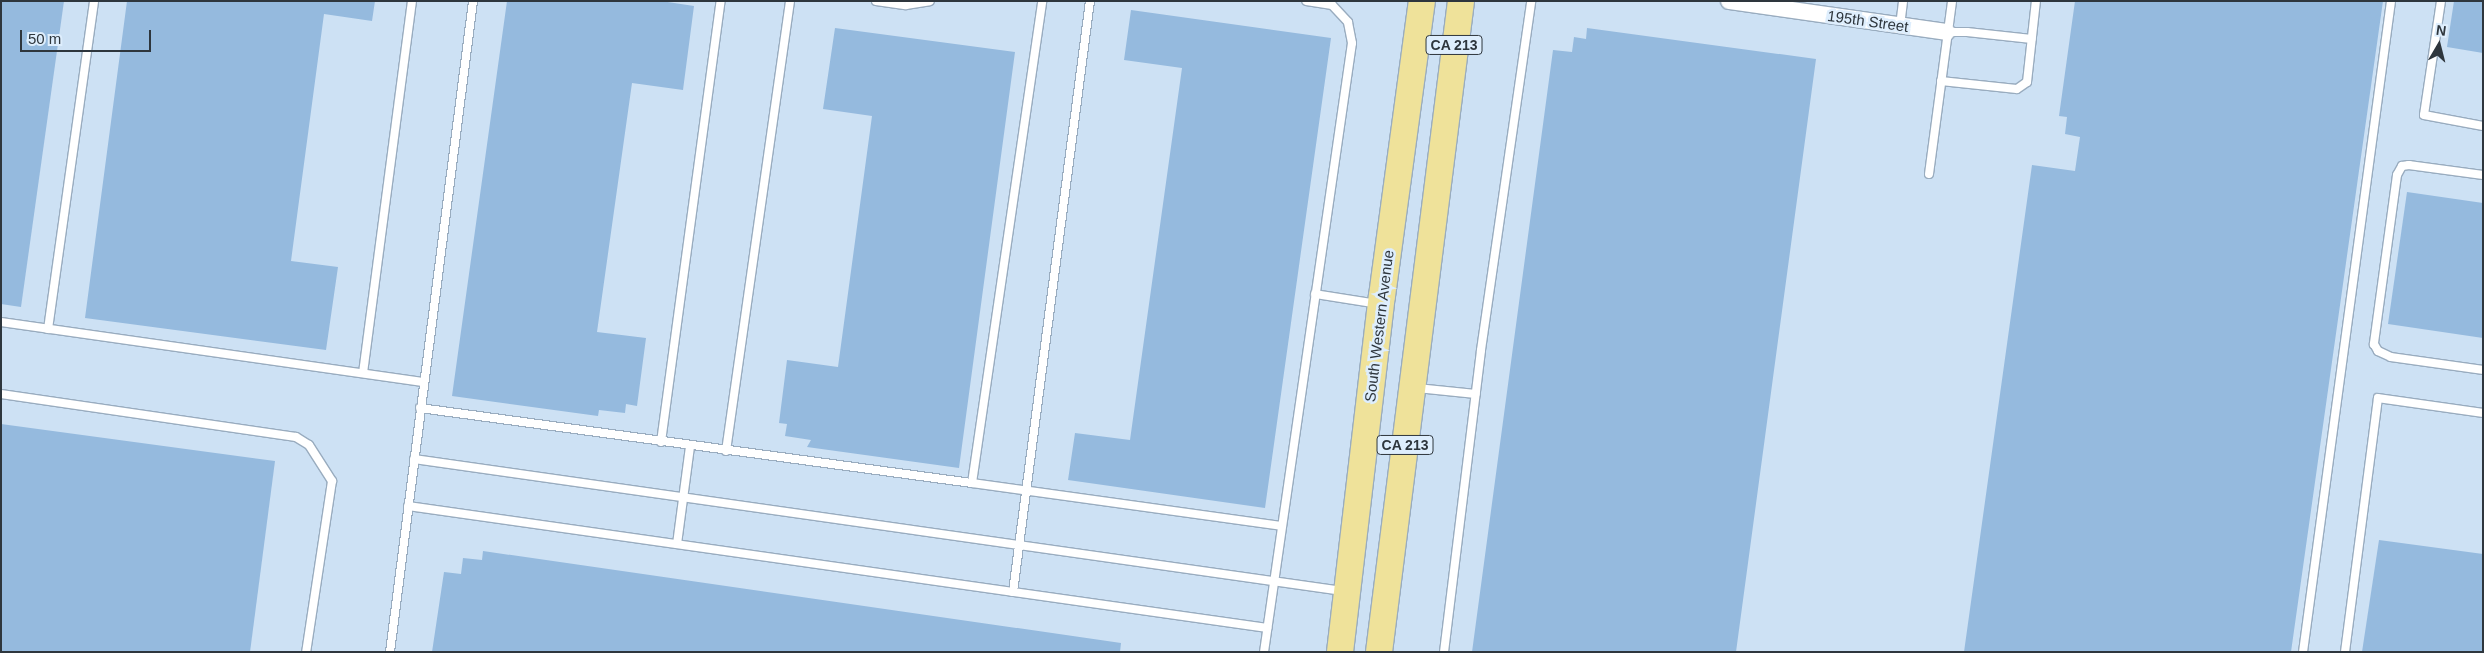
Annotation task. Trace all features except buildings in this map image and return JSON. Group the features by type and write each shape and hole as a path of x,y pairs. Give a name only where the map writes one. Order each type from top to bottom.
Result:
{"main road":[{"name":"South Western Avenue","path":"1340,652 1381,304 1422,1"},
{"name":"CA 213","path":"1379,652 1461,1"}],"street":[{"name":"195th Street","path":"1729,1 1947,32"}],"lane":[{"path":"48,328 94,1"},
{"path":"363,373 412,1"},
{"path":"390,652 423,382 474,1"},
{"path":"661,442 721,1"},
{"path":"726,451 790,1"},
{"path":"876,1 906,5 930,1"},
{"path":"972,483 1042,1"},
{"path":"1013,592 1090,1"},
{"path":"1264,652 1352,43 1348,22 1332,5 1306,1"},
{"path":"1444,652 1476,394 1531,1"},
{"path":"1900,26 1903,1"},
{"path":"1929,174 1952,1"},
{"path":"1941,81 2018,89 2027,82 2036,1"},
{"path":"2302,652 2391,1"},
{"path":"2441,1 2424,115 2483,126"},
{"path":"1947,32 1967,32 2032,39"},
{"path":"2483,175 2409,165 2402,166 2397,175 2374,344 2378,351 2391,357 2483,370"},
{"path":"1315,294 1381,304"},
{"path":"1,322 423,382"},
{"path":"1412,387 1476,394"},
{"path":"1,394 296,437 309,445 332,481 306,652"},
{"path":"2345,652 2378,398 2483,413"},
{"path":"420,408 1281,526"},
{"path":"677,544 690,446"},
{"path":"414,459 1347,591"},
{"path":"408,506 1267,628"}]}
